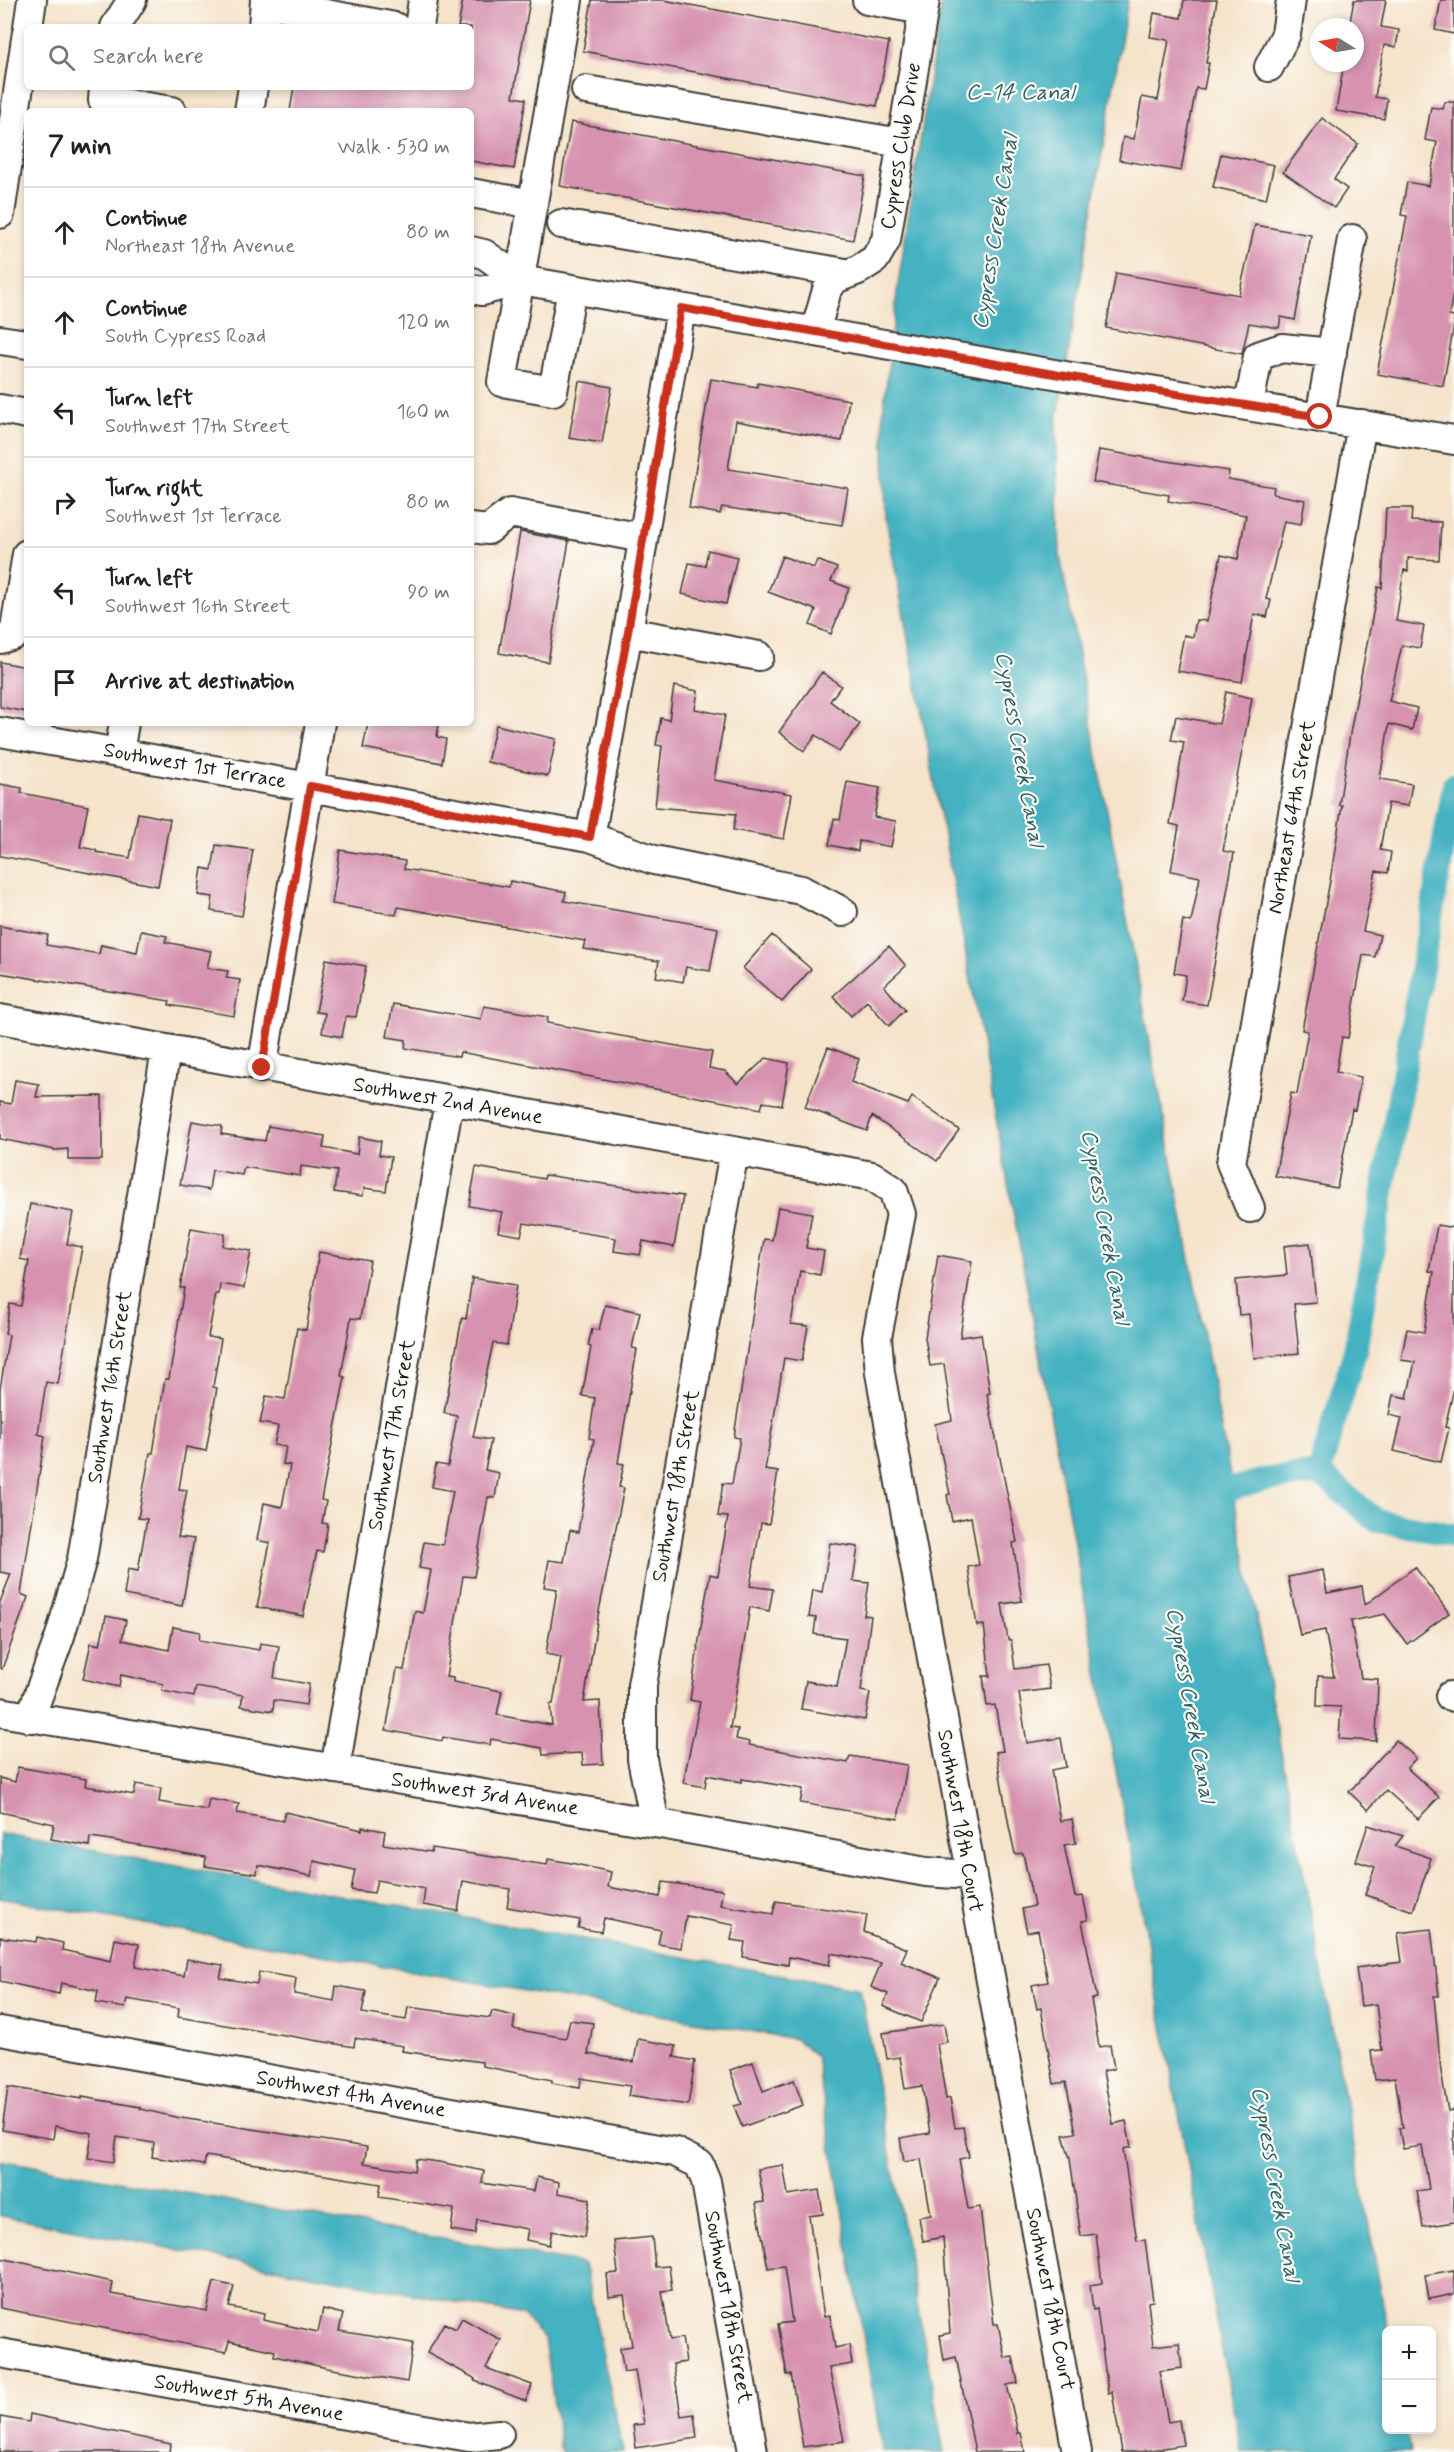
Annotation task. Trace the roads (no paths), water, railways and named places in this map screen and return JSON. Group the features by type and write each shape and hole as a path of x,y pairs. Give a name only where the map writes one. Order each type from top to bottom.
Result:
{"street":[{"path":"28,24 32,0"},
{"path":"117,24 132,0"},
{"path":"419,24 423,0"},
{"path":"568,0 502,382 553,391 572,289"},
{"path":"867,0 924,5"},
{"path":"1269,67 1286,34 1291,0"},
{"name":"Cypress Club Drive","path":"815,332 827,290 835,279 875,260 885,240 924,5"},
{"path":"265,10 372,24"},
{"path":"0,214 15,187 24,71"},
{"path":"104,90 102,100 153,108"},
{"path":"250,108 252,90"},
{"path":"586,90 901,143"},
{"path":"474,194 533,204"},
{"path":"561,224 845,273"},
{"path":"1320,417 1352,240"},
{"path":"474,252 484,254 520,280"},
{"path":"474,290 482,291 520,280 1071,377 1454,440"},
{"path":"590,837 628,632 681,308"},
{"path":"0,340 24,344"},
{"path":"1249,406 1258,356 1282,348 1332,353"},
{"path":"0,409 24,413"},
{"name":"Northeast 64th Street","path":"1250,1208 1231,1163 1362,424"},
{"path":"474,528 488,530 510,513 643,538"},
{"path":"0,639 14,635 24,573"},
{"path":"628,632 759,656"},
{"path":"119,753 124,726"},
{"path":"262,1068 320,726"},
{"name":"Southwest 1st Terrace","path":"0,732 590,837 654,860 801,890 843,912"},
{"name":"Southwest 2nd Avenue","path":"0,1019 872,1176 893,1190"},
{"name":"Southwest 16th Street","path":"30,1718 60,1636 82,1559 166,1050"},
{"name":"Southwest 17th Street","path":"335,1769 449,1101"},
{"name":"Southwest 18th Street","path":"655,1823 642,1759 642,1685 734,1151"},
{"name":"Southwest 18th Court","path":"893,1190 901,1214 877,1337 880,1373 1077,2452"},
{"name":"Southwest 3rd Avenue","path":"0,1712 655,1823 926,1872 970,1875"},
{"name":"Southwest 4th Avenue","path":"0,2031 675,2152 699,2164"},
{"name":"Southwest 18th Street","path":"699,2164 706,2181 753,2452"},
{"name":"Southwest 5th Avenue","path":"0,2353 470,2437 499,2433"}],"water":[{"name":"C-14 Canal","path":"942,0 1128,0 1056,425 1060,556 1387,2326 1382,2326 1382,2434 1407,2434 1410,2452 1241,2452 886,519 883,413 898,284"},
{"path":"0,1834 860,1989 944,2452 883,2452 816,2056 795,2039 0,1898"},
{"path":"0,2160 584,2264 623,2452 561,2452 544,2339 523,2315 0,2216"}],"waterway":[{"path":"1319,1473 1355,1351 1454,785"},
{"path":"1202,1497 1264,1480 1319,1473 1377,1521 1454,1535"}],"water label":[{"name":"Cypress Creek Canal","path":"996,232"},
{"name":"Cypress Creek Canal","path":"1019,749"},
{"name":"Cypress Creek Canal","path":"1105,1227"},
{"name":"Cypress Creek Canal","path":"1190,1705"},
{"name":"Cypress Creek Canal","path":"1275,2184"}]}
